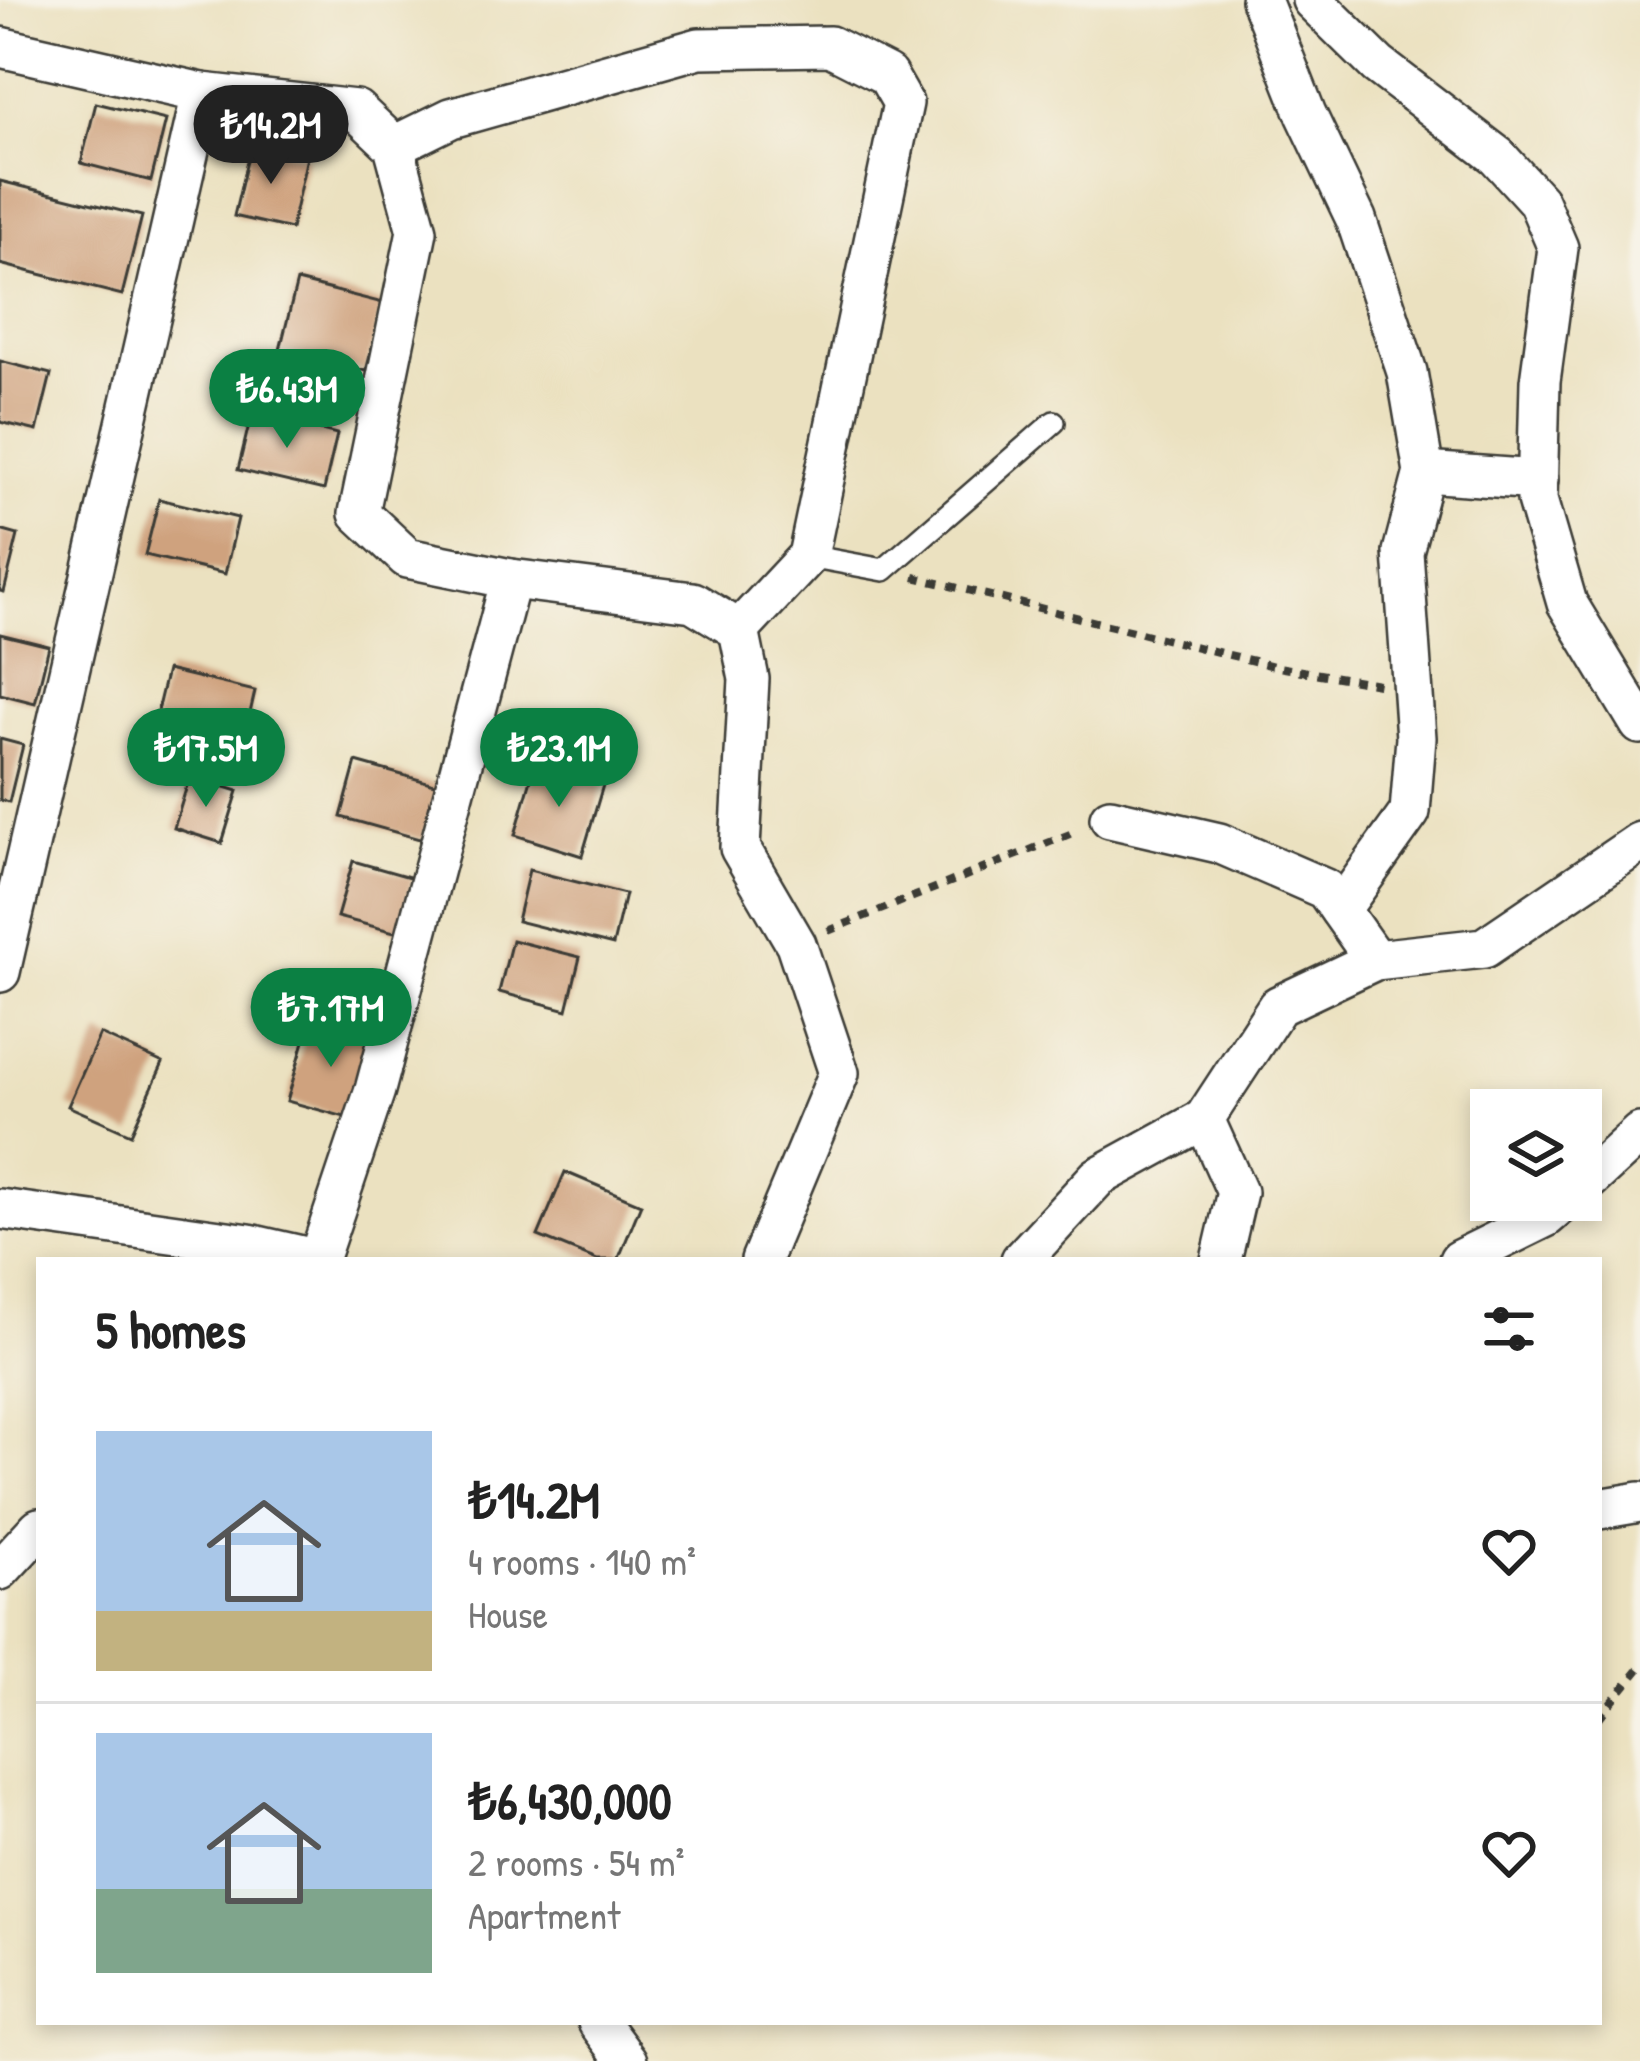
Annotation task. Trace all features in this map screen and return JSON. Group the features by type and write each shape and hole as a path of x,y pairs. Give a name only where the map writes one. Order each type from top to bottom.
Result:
{"street":[{"path":"1261,0 1306,114 1356,219 1406,372 1424,472 1403,551 1416,738 1411,812 1340,910"},
{"path":"1312,0 1378,65 1497,156 1538,201 1558,248 1540,380 1537,500 1567,603 1625,664 1640,724"},
{"path":"394,146 451,118 699,48 830,46 886,75 903,103 808,556 739,630"},
{"path":"0,47 202,93 356,110 394,146 417,230 359,513 407,558 511,579 693,602 739,630 748,680 740,848 796,944 839,1072 762,1257"},
{"path":"0,972 202,93"},
{"path":"1424,472 1538,480"},
{"path":"320,1257 375,1090 511,579"},
{"path":"1110,818 1219,843 1325,889 1375,960"},
{"path":"1024,1257 1098,1178 1204,1119 1278,1006 1375,960 1484,948 1640,842"},
{"path":"1204,1119 1237,1192 1222,1257"},
{"path":"1602,1168 1640,1133"},
{"path":"0,1209 249,1244 306,1257"},
{"path":"1466,1257 1536,1221"},
{"path":"1602,1508 1640,1502"},
{"path":"0,1570 36,1531"},
{"path":"600,2025 627,2061"}],"lane":[{"path":"808,556 884,570 1054,422"}],"path":[{"path":"884,570 1278,668 1410,687"},
{"path":"796,944 1110,818"},
{"path":"1602,1714 1640,1667"}],"building":[{"path":"96,103 166,120 151,181 81,163"},
{"path":"251,144 307,157 291,229 234,216"},
{"path":"0,181 142,216 122,295 0,264"},
{"path":"297,281 383,303 366,371 280,350"},
{"path":"0,361 51,374 37,431 0,422"},
{"path":"252,412 337,434 324,490 238,470"},
{"path":"159,499 238,518 225,574 145,555"},
{"path":"0,530 18,535 4,592 0,591"},
{"path":"0,634 49,646 35,703 0,694"},
{"path":"167,670 255,691 240,757 181,744 184,731 154,724"},
{"path":"0,739 23,745 9,802 0,800"},
{"path":"356,762 438,785 423,840 341,817"},
{"path":"535,765 603,785 582,856 515,835"},
{"path":"190,776 238,791 222,843 174,828"},
{"path":"353,861 413,878 398,933 337,917"},
{"path":"529,870 625,894 613,945 517,921"},
{"path":"512,940 580,957 567,1010 499,992"},
{"path":"310,1020 374,1038 352,1119 287,1101"},
{"path":"100,1034 163,1063 131,1134 68,1106"},
{"path":"565,1172 641,1204 619,1257 590,1257 538,1236"}]}
